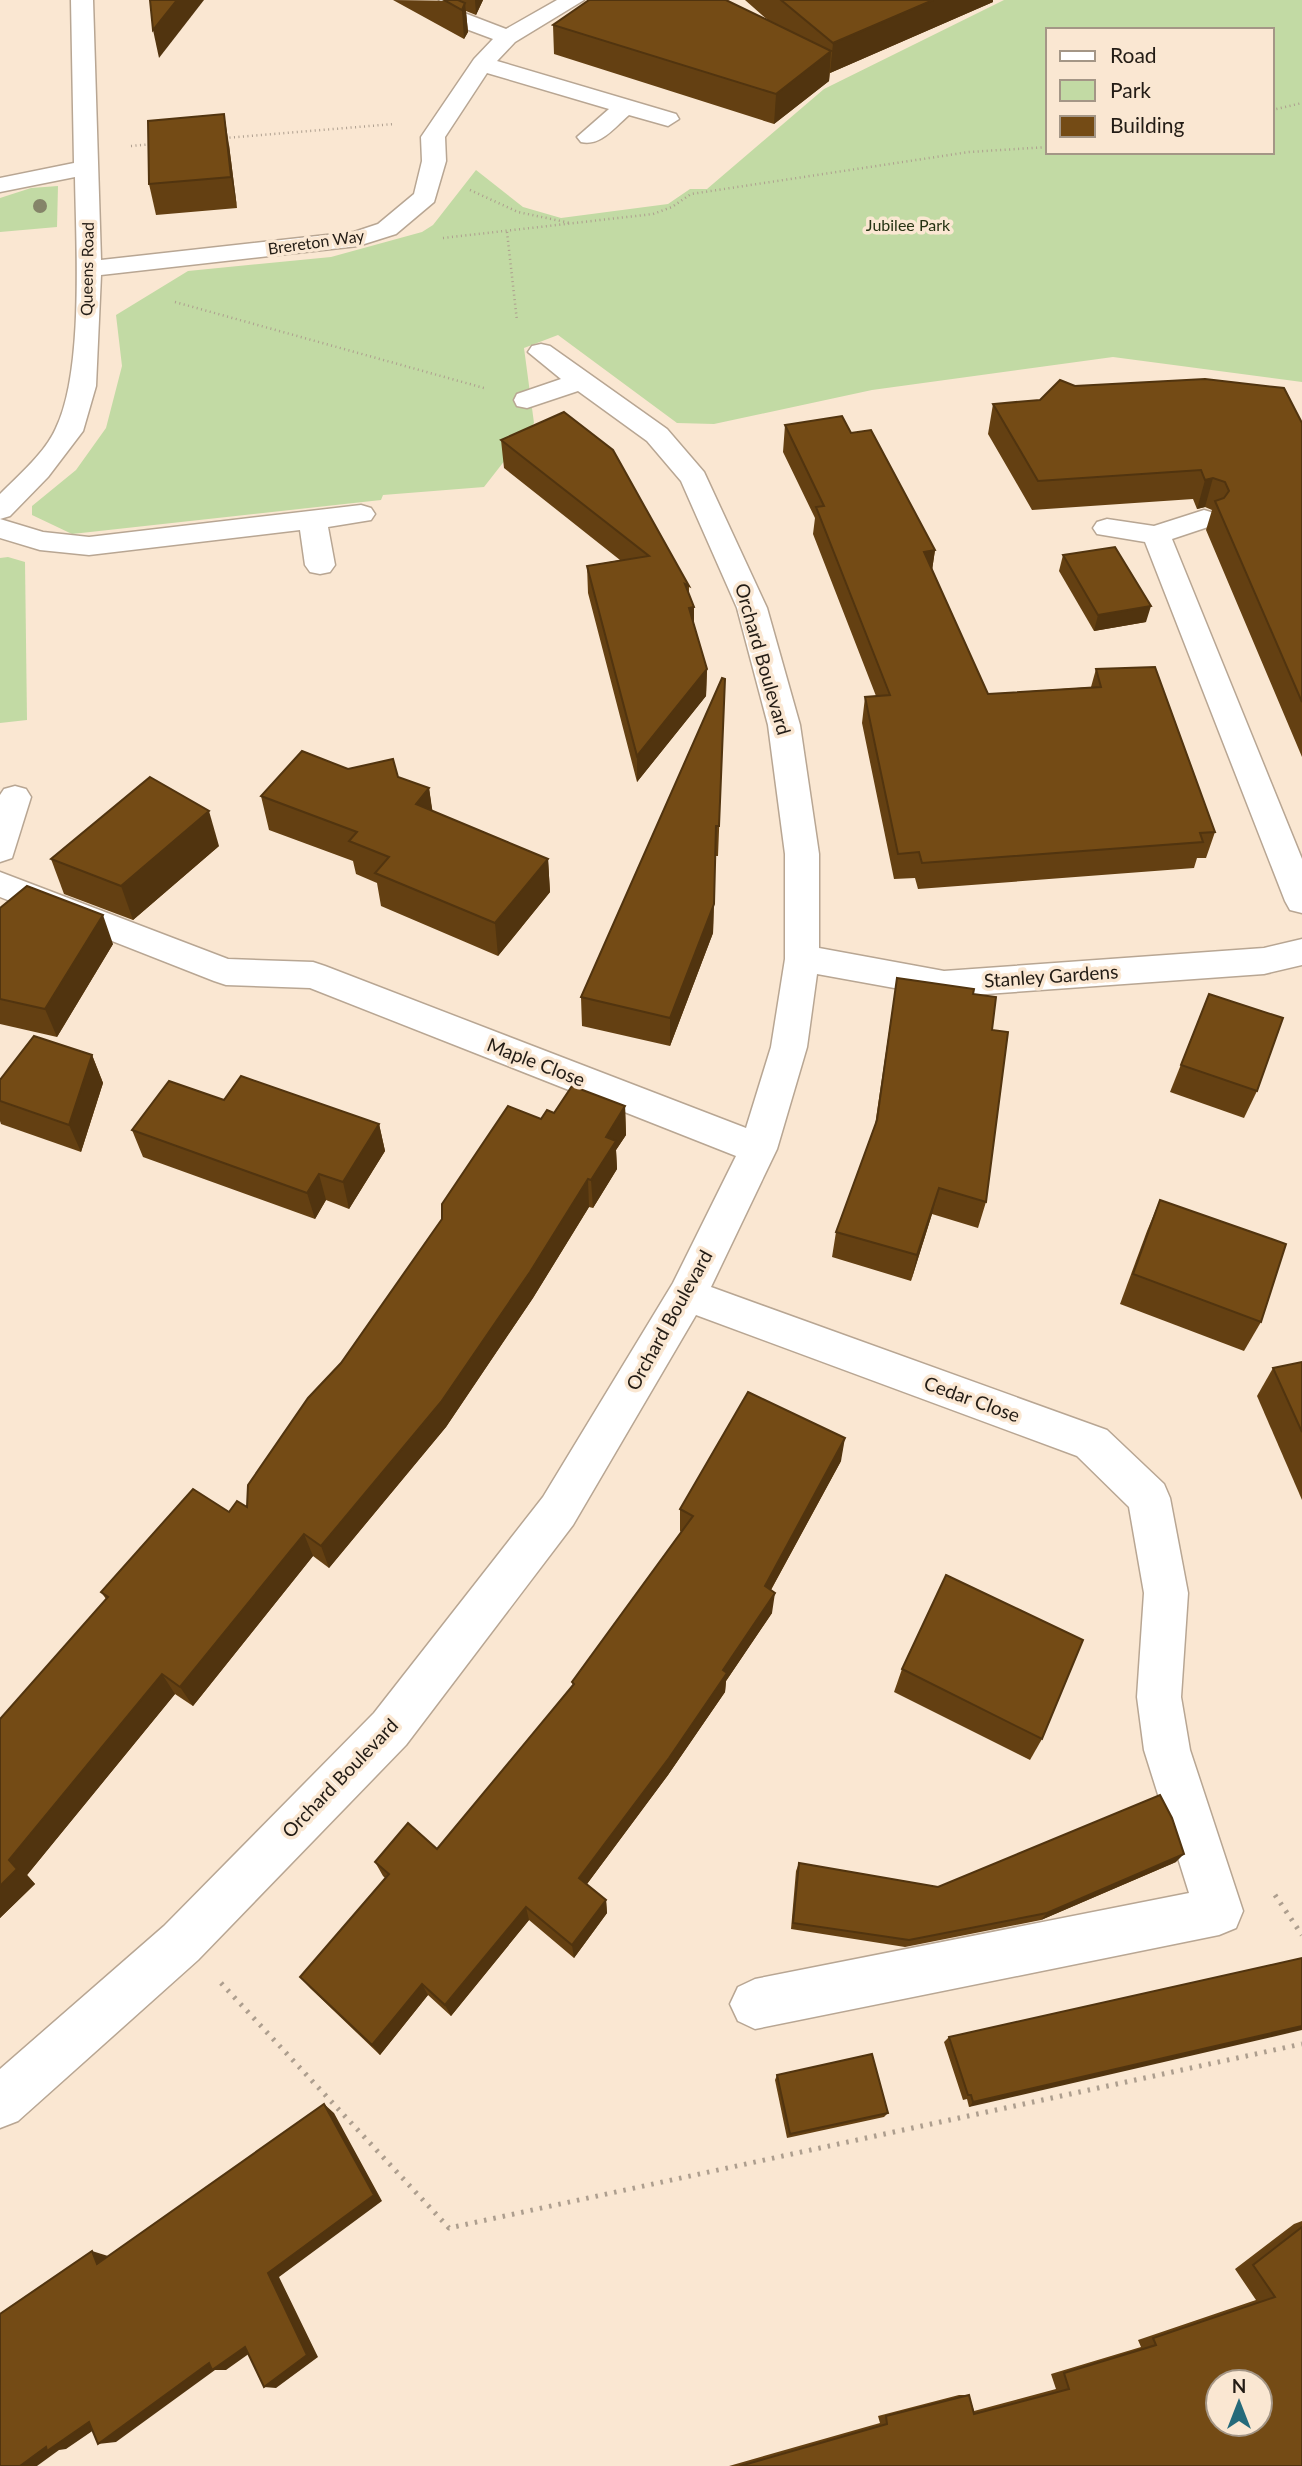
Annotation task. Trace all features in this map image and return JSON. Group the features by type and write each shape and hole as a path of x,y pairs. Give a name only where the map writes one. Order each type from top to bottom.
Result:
{"street":[{"name":"Queens Road","path":"0,510 38,471 69,431 83,386 89,269 82,0"},
{"path":"453,0 446,6 450,15 507,37"},
{"name":"Brereton Way","path":"89,269 358,239 387,229 425,197 434,161 433,137 482,64 507,37 573,0"},
{"path":"482,64 668,119"},
{"path":"589,136 626,106"},
{"path":"0,185 87,159"},
{"name":"Orchard Boulevard","path":"0,2103 181,1943 390,1729 558,1511 687,1295 758,1149 789,1046 802,959 802,854 784,725 752,607 694,478 657,435 541,352"},
{"path":"527,400 581,381"},
{"path":"0,528 40,541 89,546 361,514"},
{"path":"312,519 320,565"},
{"path":"1107,528 1156,536 1204,519"},
{"path":"1156,536 1302,901"},
{"path":"0,850 15,797"},
{"name":"Maple Close","path":"0,884 226,972 313,975 758,1149"},
{"name":"Stanley Gardens","path":"802,959 866,968 944,984 1264,961 1302,951"},
{"name":"Cedar Close","path":"687,1295 1092,1443 1149,1498 1166,1593 1159,1697 1167,1750 1219,1910 755,2004"}],"path":[{"path":"1274,110 1302,103"},
{"path":"224,138 444,120"},
{"path":"87,159 155,144"},
{"path":"387,229 446,239 578,224 653,214 673,207 691,194 969,152 1046,147"},
{"path":"434,161 470,190 496,206 529,218 578,224"},
{"path":"167,300 527,400"},
{"path":"181,1943 239,2000 449,2228 1302,2044"}],"green space":[{"name":"Jubilee Park","path":"1004,0 1302,0 1302,382 1113,357 872,390 714,424 677,423 558,335 524,348 534,423 484,487 383,495 381,500 72,534 32,515 32,506 76,470 106,428 122,366 116,315 188,271 331,257 422,232 433,225 476,170 523,207 561,218 668,204 690,189 707,189 824,89"},
{"path":"58,186 57,227 0,232 0,198 31,188"},
{"path":"8,557 25,562 27,720 0,723 0,558"}],"building":[{"path":"150,0 177,0 153,30"},
{"path":"444,0 458,0 465,3 462,10"},
{"path":"589,0 726,0 831,51 776,94 553,25"},
{"path":"781,0 933,0 833,43"},
{"path":"224,114 231,177 149,184 148,121"},
{"path":"1205,379 1284,388 1302,423 1302,702 1215,501 1224,498 1229,491 1225,482 1213,478 1205,480 1201,470 1038,481 993,404 1040,400 1060,380 1075,386"},
{"path":"564,412 613,450 689,586 685,584 694,607 689,608 707,669 637,756 587,566 649,556 501,440"},
{"path":"842,416 851,433 871,430 935,550 924,552 988,694 1101,687 1096,669 1155,667 1215,832 1200,833 1203,842 922,863 919,852 898,854 865,697 890,695 816,507 824,506 785,425"},
{"path":"1115,547 1151,606 1098,615 1063,555"},
{"path":"722,678 725,679 714,904 670,1018 581,997"},
{"path":"302,751 348,769 393,759 398,777 429,788 416,804 548,859 495,923 375,873 389,857 349,841 357,832 261,796"},
{"path":"150,777 209,811 121,886 51,859"},
{"path":"27,886 103,915 45,1009 0,999 0,908"},
{"path":"897,978 974,989 973,994 996,997 992,1030 1008,1032 986,1202 939,1188 917,1255 836,1232 877,1120"},
{"path":"1209,994 1283,1018 1257,1091 1181,1065"},
{"path":"34,1036 92,1055 69,1125 0,1101 0,1080"},
{"path":"241,1076 379,1124 343,1182 319,1174 307,1193 132,1130 169,1081 224,1100"},
{"path":"572,1086 625,1106 606,1137 616,1141 441,1402 321,1546 304,1534 180,1687 162,1674 9,1860 17,1869 0,1886 0,1719 108,1597 101,1592 193,1489 229,1512 237,1501 247,1507 248,1485 308,1398 341,1363 442,1219 442,1204 508,1106 541,1119 547,1110 554,1113"},
{"path":"1160,1200 1286,1244 1261,1322 1133,1274"},
{"path":"1302,1362 1302,1432 1273,1368"},
{"path":"748,1392 845,1438 765,1586 775,1593 723,1670 727,1673 669,1758 579,1878 606,1900 572,1945 526,1907 445,2005 422,1984 372,2045 300,1977 389,1874 375,1862 408,1823 437,1849 574,1684 572,1682 693,1516 680,1509"},
{"path":"946,1575 1083,1640 1042,1739 902,1669"},
{"path":"1160,1795 1172,1818 1184,1854 1047,1913 909,1940 793,1923 799,1863 938,1887"},
{"path":"1302,1958 1302,2026 973,2102 971,2095 968,2095 949,2037"},
{"path":"872,2054 888,2113 790,2134 777,2075"},
{"path":"324,2104 374,2195 268,2273 307,2355 264,2387 245,2347 212,2370 209,2363 98,2444 89,2422 20,2466 0,2466 0,2314 92,2251 97,2264"},
{"path":"1302,2227 1302,2466 740,2466 887,2424 886,2416 969,2395 974,2414 1069,2389 1064,2373 1156,2345 1153,2338 1275,2297 1253,2265"}]}
